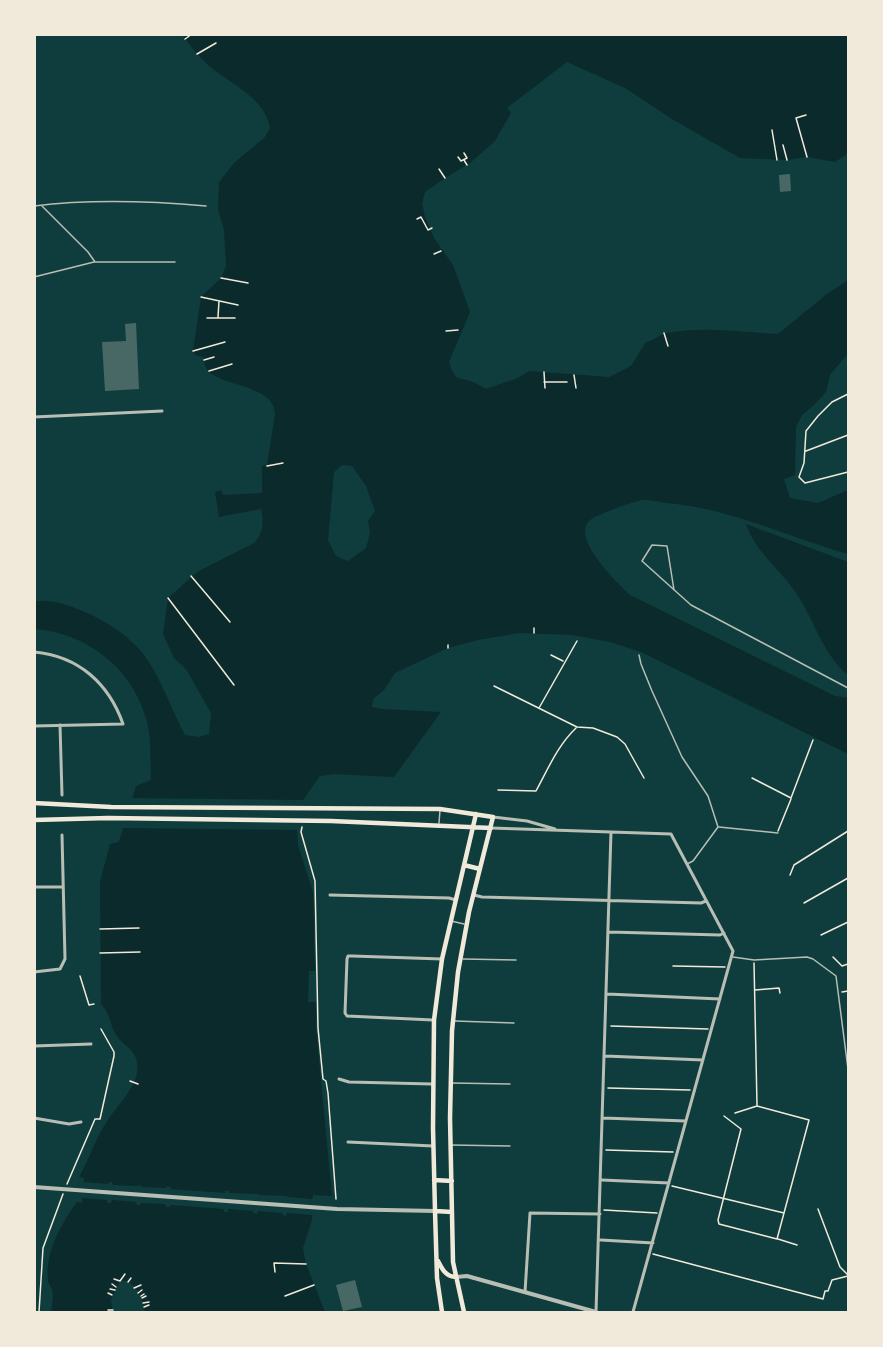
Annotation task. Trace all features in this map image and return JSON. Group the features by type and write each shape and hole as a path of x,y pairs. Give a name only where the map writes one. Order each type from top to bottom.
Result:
{"main road":[{"path":"34,803 111,807 440,809 493,817 467,924 452,1020 453,1262 464,1312"},
{"path":"442,1312 436,1259 434,1020 442,959 476,814"},
{"path":"34,820 108,818 331,820 491,828"},
{"path":"464,865 480,869"},
{"path":"434,1180 452,1181"},
{"path":"435,1211 452,1212"},
{"path":"436,1259 445,1272 456,1277"}],"street":[{"path":"34,417 162,411"},
{"path":"34,652 58,656 87,670 110,694 123,724 34,726"},
{"path":"60,725 62,795"},
{"path":"493,817 527,821 560,831"},
{"path":"491,828 671,834 731,945 732,956 633,1312"},
{"path":"456,1277 467,1276 596,1312 603,1150 611,832"},
{"path":"34,972 55,971 63,964 62,835"},
{"path":"34,887 63,887"},
{"path":"330,895 456,900"},
{"path":"474,895 610,901 701,903 706,901"},
{"path":"609,932 720,935 724,933"},
{"path":"434,1020 347,1016 345,1013 347,959 348,956 352,956 442,959"},
{"path":"607,994 720,999"},
{"path":"34,1046 91,1044"},
{"path":"605,1056 703,1060"},
{"path":"339,1079 349,1082 433,1084"},
{"path":"34,1118 69,1124 81,1122"},
{"path":"603,1118 686,1121"},
{"path":"348,1142 434,1146"},
{"path":"602,1180 669,1184"},
{"path":"34,1187 316,1207 435,1211"},
{"path":"525,1292 530,1213 600,1212"},
{"path":"600,1240 652,1243"}],"lane":[{"path":"35,206 107,202 164,202 206,206"},
{"path":"41,206 88,252 94,262"},
{"path":"34,277 94,262 175,262"},
{"path":"674,590 667,546 652,545 642,561 674,590 691,605 849,688"},
{"path":"639,655 640,664 682,757 708,796 718,827"},
{"path":"439,825 440,809"},
{"path":"718,827 778,832"},
{"path":"687,864 693,861 718,827"},
{"path":"450,921 467,924"},
{"path":"732,956 754,960 795,957 813,959 836,976 849,1069"},
{"path":"460,959 516,960"},
{"path":"452,1020 514,1023"},
{"path":"451,1083 510,1084"},
{"path":"451,1145 510,1146"}],"path":[{"path":"185,39 192,34"},
{"path":"197,54 216,43"},
{"path":"806,115 796,118 807,157"},
{"path":"772,130 777,160"},
{"path":"783,145 787,160"},
{"path":"464,153 467,158 464,159"},
{"path":"458,157 461,161 464,159"},
{"path":"464,159 467,165"},
{"path":"439,170 445,178"},
{"path":"417,219 421,216 428,230"},
{"path":"419,223 423,221"},
{"path":"421,228 425,226"},
{"path":"423,232 432,228"},
{"path":"434,254 441,251"},
{"path":"221,278 248,283"},
{"path":"201,297 238,305"},
{"path":"218,318 219,300"},
{"path":"207,318 235,318"},
{"path":"446,331 458,330"},
{"path":"664,333 668,346"},
{"path":"193,351 225,342"},
{"path":"204,360 214,357"},
{"path":"209,371 232,364"},
{"path":"544,372 544,388"},
{"path":"574,375 576,388"},
{"path":"544,382 567,382"},
{"path":"849,394 832,402 806,431 805,451 799,477 805,483 849,472"},
{"path":"805,451 849,435"},
{"path":"267,466 282,463"},
{"path":"191,576 230,622"},
{"path":"168,598 234,685"},
{"path":"534,628 534,633"},
{"path":"539,709 577,641"},
{"path":"551,655 565,662"},
{"path":"494,686 577,727 593,728 617,737 625,744 644,778"},
{"path":"498,790 536,791 563,743 577,727"},
{"path":"778,832 813,740"},
{"path":"752,778 791,798"},
{"path":"790,875 794,865 849,831"},
{"path":"301,832 315,881 318,1028 323,1078 326,1081 328,1093 336,1199"},
{"path":"804,903 849,878"},
{"path":"821,935 849,922"},
{"path":"100,929 138,928"},
{"path":"100,953 140,952"},
{"path":"833,957 842,966 849,964"},
{"path":"754,960 757,1106"},
{"path":"673,966 729,967"},
{"path":"80,976 89,1005 94,1004"},
{"path":"754,990 780,988 780,993"},
{"path":"839,993 849,991"},
{"path":"606,1026 712,1030"},
{"path":"67,1185 95,1119 100,1119 114,1056 101,1029"},
{"path":"130,1081 138,1084"},
{"path":"604,1087 694,1091"},
{"path":"735,1113 757,1106 809,1120 777,1239"},
{"path":"724,1116 741,1129 718,1224 798,1245"},
{"path":"603,1150 677,1153"},
{"path":"669,1184 785,1214"},
{"path":"39,1312 43,1248 64,1193"},
{"path":"650,1253 823,1299 832,1280 848,1276 840,1267 818,1209"},
{"path":"600,1212 660,1214"},
{"path":"274,1272 274,1263 306,1264"},
{"path":"114,1280 120,1281 124,1274"},
{"path":"129,1282 131,1278"},
{"path":"112,1284 116,1287"},
{"path":"134,1288 141,1285"},
{"path":"285,1296 314,1285"},
{"path":"110,1289 115,1290"},
{"path":"138,1293 142,1290"},
{"path":"108,1293 112,1295"},
{"path":"143,1305 149,1304"},
{"path":"108,1310 113,1310"}],"water":[{"path":"182,35 848,35 848,151 835,162 807,157 787,160 740,158 672,119 625,88 567,62 507,108 511,113 495,141 470,163 425,192 422,203 425,217 434,238 453,265 470,312 449,362 455,376 486,389 518,378 529,371 609,377 631,366 646,342 667,333 708,330 778,334 848,280 848,355 830,375 826,392 802,415 796,427 795,475 784,479 790,498 818,503 848,490 848,554 734,516 647,500 627,504 597,516 588,523 585,532 588,544 595,556 630,595 835,696 848,698 848,754 641,652 610,642 572,635 519,633 478,640 448,648 395,673 384,690 373,699 372,707 441,712 394,777 333,774 320,776 303,800 297,830 298,845 313,892 315,971 309,971 308,1002 316,1002 316,1028 332,1196 313,1195 312,1220 303,1248 306,1264 325,1312 145,1312 134,1286 120,1281 111,1300 113,1312 51,1312 53,1295 48,1282 48,1270 55,1239 77,1202 82,1203 84,1178 79,1177 102,1129 132,1086 138,1070 136,1057 117,1037 101,1004 100,882 110,844 119,842 136,786 151,780 151,755 145,715 129,681 117,667 88,645 71,637 35,629 34,602 51,601 75,608 99,619 125,636 141,651 152,667 185,735 199,737 209,734 211,713 186,669 174,658 163,634 168,598 197,572 254,543 259,536 262,523 261,509 219,517 215,492 221,490 223,495 262,493 262,466 267,465 275,414 273,404 266,397 215,376 208,371 203,357 195,355 193,351 201,297 221,278 226,266 224,230 218,210 219,182 234,163 265,137 270,128 260,106 212,68","holes":["342,465 352,466 366,486 375,511 368,521 370,533 366,548 348,561 336,556 328,540 334,472"]},
{"path":"746,524 848,562 848,675 832,657 798,596 756,544"}],"pier":[{"path":"129,798 307,800 300,830 120,828"},
{"path":"80,1180 108,1184 112,1182 113,1185 166,1188 167,1186 171,1189 225,1193 229,1191 229,1193 312,1199 317,1197 315,1218 312,1215 287,1213 286,1216 282,1213 258,1211 257,1214 253,1211 228,1209 228,1212 224,1212 224,1209 170,1205 166,1207 165,1204 141,1203 137,1205 136,1202 112,1200 111,1203 107,1203 107,1200 82,1198 82,1201 78,1201"}],"building":[{"path":"790,174 791,191 780,192 779,175"},
{"path":"136,323 139,389 105,391 102,342 126,341 125,324"},
{"path":"355,1280 362,1307 343,1311 336,1285"}]}
